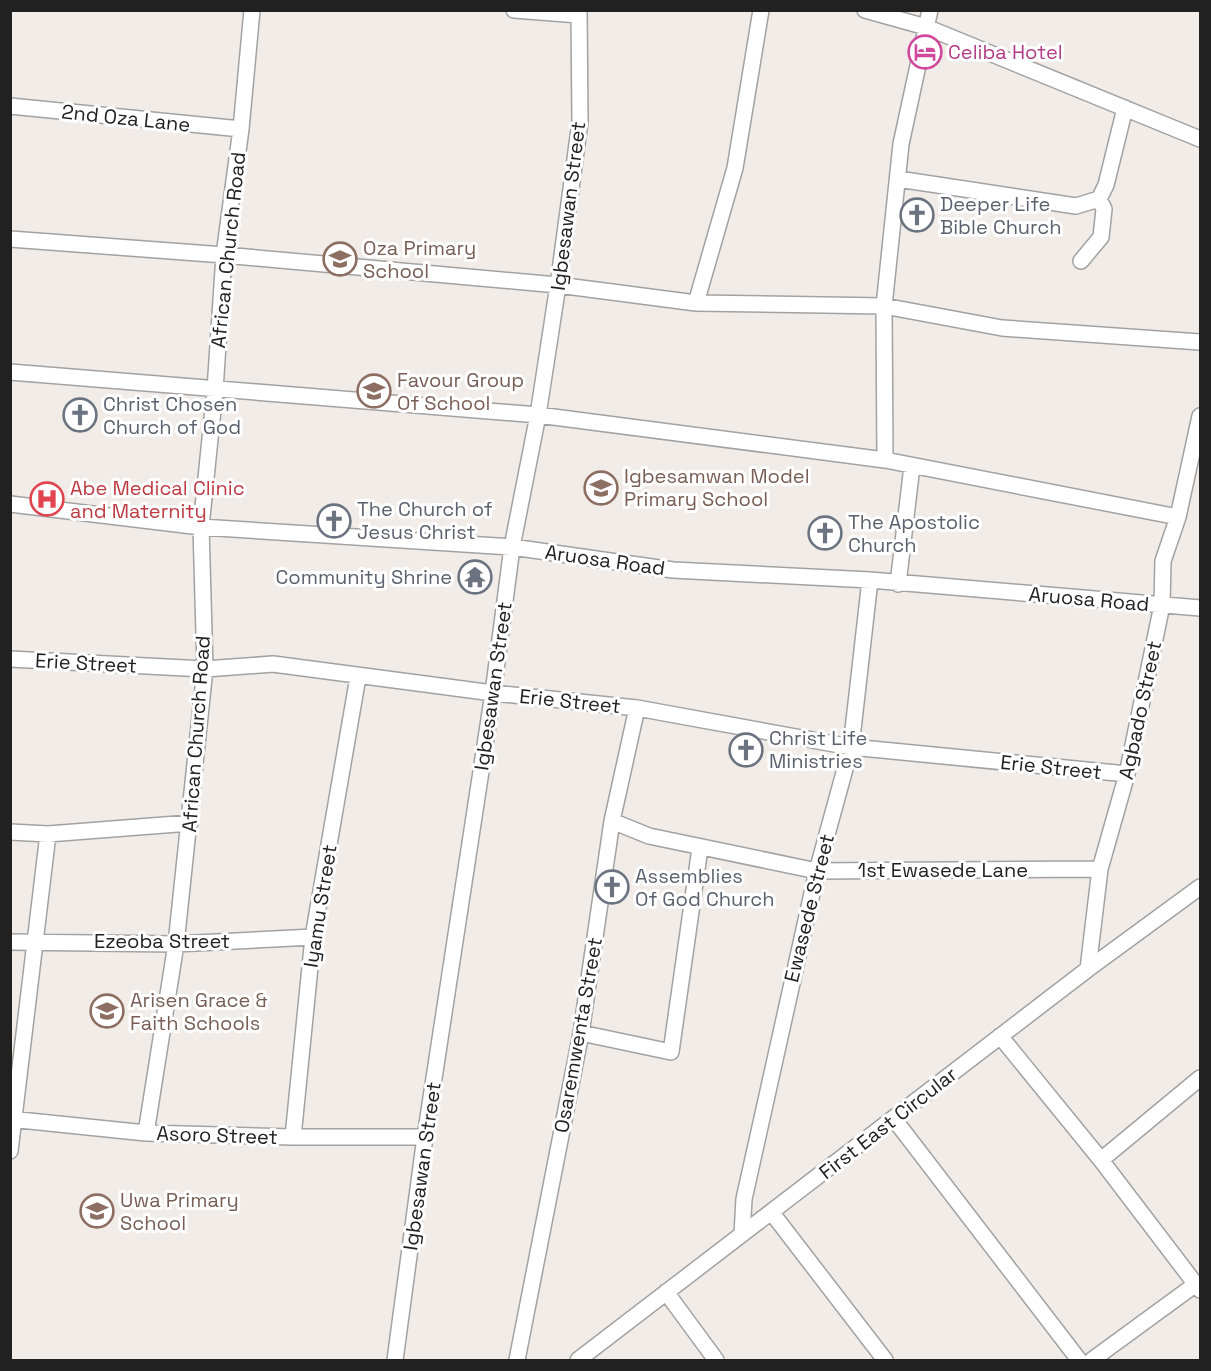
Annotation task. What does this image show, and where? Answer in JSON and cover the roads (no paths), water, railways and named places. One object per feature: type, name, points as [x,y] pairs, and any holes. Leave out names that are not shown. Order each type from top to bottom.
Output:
[{"type":"street","name":"African Church Road","points":[[147,1133],[176,944],[205,669],[201,527],[215,390],[224,255],[241,129],[252,10]]},
{"type":"street","points":[[514,10],[579,13]]},
{"type":"street","points":[[696,303],[735,168],[761,10]]},
{"type":"street","points":[[865,10],[926,27],[1200,139]]},
{"type":"street","points":[[885,460],[884,306],[901,144],[930,10]]},
{"type":"street","name":"Igbesawan Street","points":[[395,1360],[425,1137],[493,693],[512,547],[538,415],[558,285],[580,122],[579,13]]},
{"type":"street","name":"2nd Oza Lane","points":[[10,106],[241,129]]},
{"type":"street","points":[[898,179],[1076,206],[1099,199],[1106,185],[1125,108]]},
{"type":"street","points":[[1081,261],[1101,237],[1104,209],[1099,199]]},
{"type":"street","points":[[10,239],[224,255],[558,285],[696,303],[884,306],[1002,328],[1200,342]]},
{"type":"street","points":[[10,372],[538,415],[885,460],[1178,517]]},
{"type":"street","name":"Agbado Street","points":[[1088,969],[1100,869],[1127,774],[1162,605],[1163,561],[1178,517],[1200,416]]},
{"type":"street","points":[[898,584],[912,466]]},
{"type":"street","name":"Aruosa Road","points":[[10,504],[201,527],[512,547],[673,570],[870,580],[1200,608]]},
{"type":"street","name":"Ewasede Street","points":[[742,1234],[744,1199],[817,871],[852,747],[870,580]]},
{"type":"street","name":"Erie Street","points":[[10,659],[205,669],[273,664],[358,677],[637,708],[852,747],[1127,774]]},
{"type":"street","name":"Iyamu Street","points":[[293,1137],[313,937],[358,677]]},
{"type":"street","name":"Osaremwenta Street","points":[[517,1360],[581,1033],[612,821],[637,708]]},
{"type":"street","name":"1st Ewasede Lane","points":[[612,821],[649,836],[817,871],[1100,869]]},
{"type":"street","points":[[10,832],[48,834],[190,823]]},
{"type":"street","points":[[10,1151],[48,834]]},
{"type":"street","points":[[581,1033],[671,1052],[700,848]]},
{"type":"street","name":"First East Circular","points":[[578,1360],[1088,969],[1200,887]]},
{"type":"street","name":"Ezeoba Street","points":[[10,942],[176,944],[313,937]]},
{"type":"street","points":[[1000,1036],[1101,1160],[1198,1287],[1092,1360]]},
{"type":"street","points":[[1101,1160],[1200,1078]]},
{"type":"street","points":[[894,1119],[1079,1360]]},
{"type":"street","name":"Asoro Street","points":[[13,1120],[147,1133],[293,1137],[425,1137]]},
{"type":"street","points":[[772,1213],[885,1360]]},
{"type":"street","points":[[666,1292],[716,1360]]},
{"type":"place","name":"Celiba Hotel","points":[[925,52]]},
{"type":"place","name":"Deeper Life Bible Church","points":[[917,215]]},
{"type":"place","name":"Oza Primary School","points":[[340,259]]},
{"type":"place","name":"Favour Group Of School","points":[[374,391]]},
{"type":"place","name":"Christ Chosen Church of God","points":[[80,415]]},
{"type":"place","name":"Igbesamwan Model Primary School","points":[[601,488]]},
{"type":"place","name":"Abe Medical Clinic and Maternity","points":[[47,499]]},
{"type":"place","name":"The Church of Jesus Christ","points":[[334,521]]},
{"type":"place","name":"The Apostolic Church","points":[[825,533]]},
{"type":"place","name":"Community Shrine","points":[[475,577]]},
{"type":"place","name":"Christ Life Ministries","points":[[746,750]]},
{"type":"place","name":"Assemblies Of God Church","points":[[612,887]]},
{"type":"place","name":"Arisen Grace & Faith Schools","points":[[107,1011]]},
{"type":"place","name":"Uwa Primary School","points":[[97,1211]]}]
